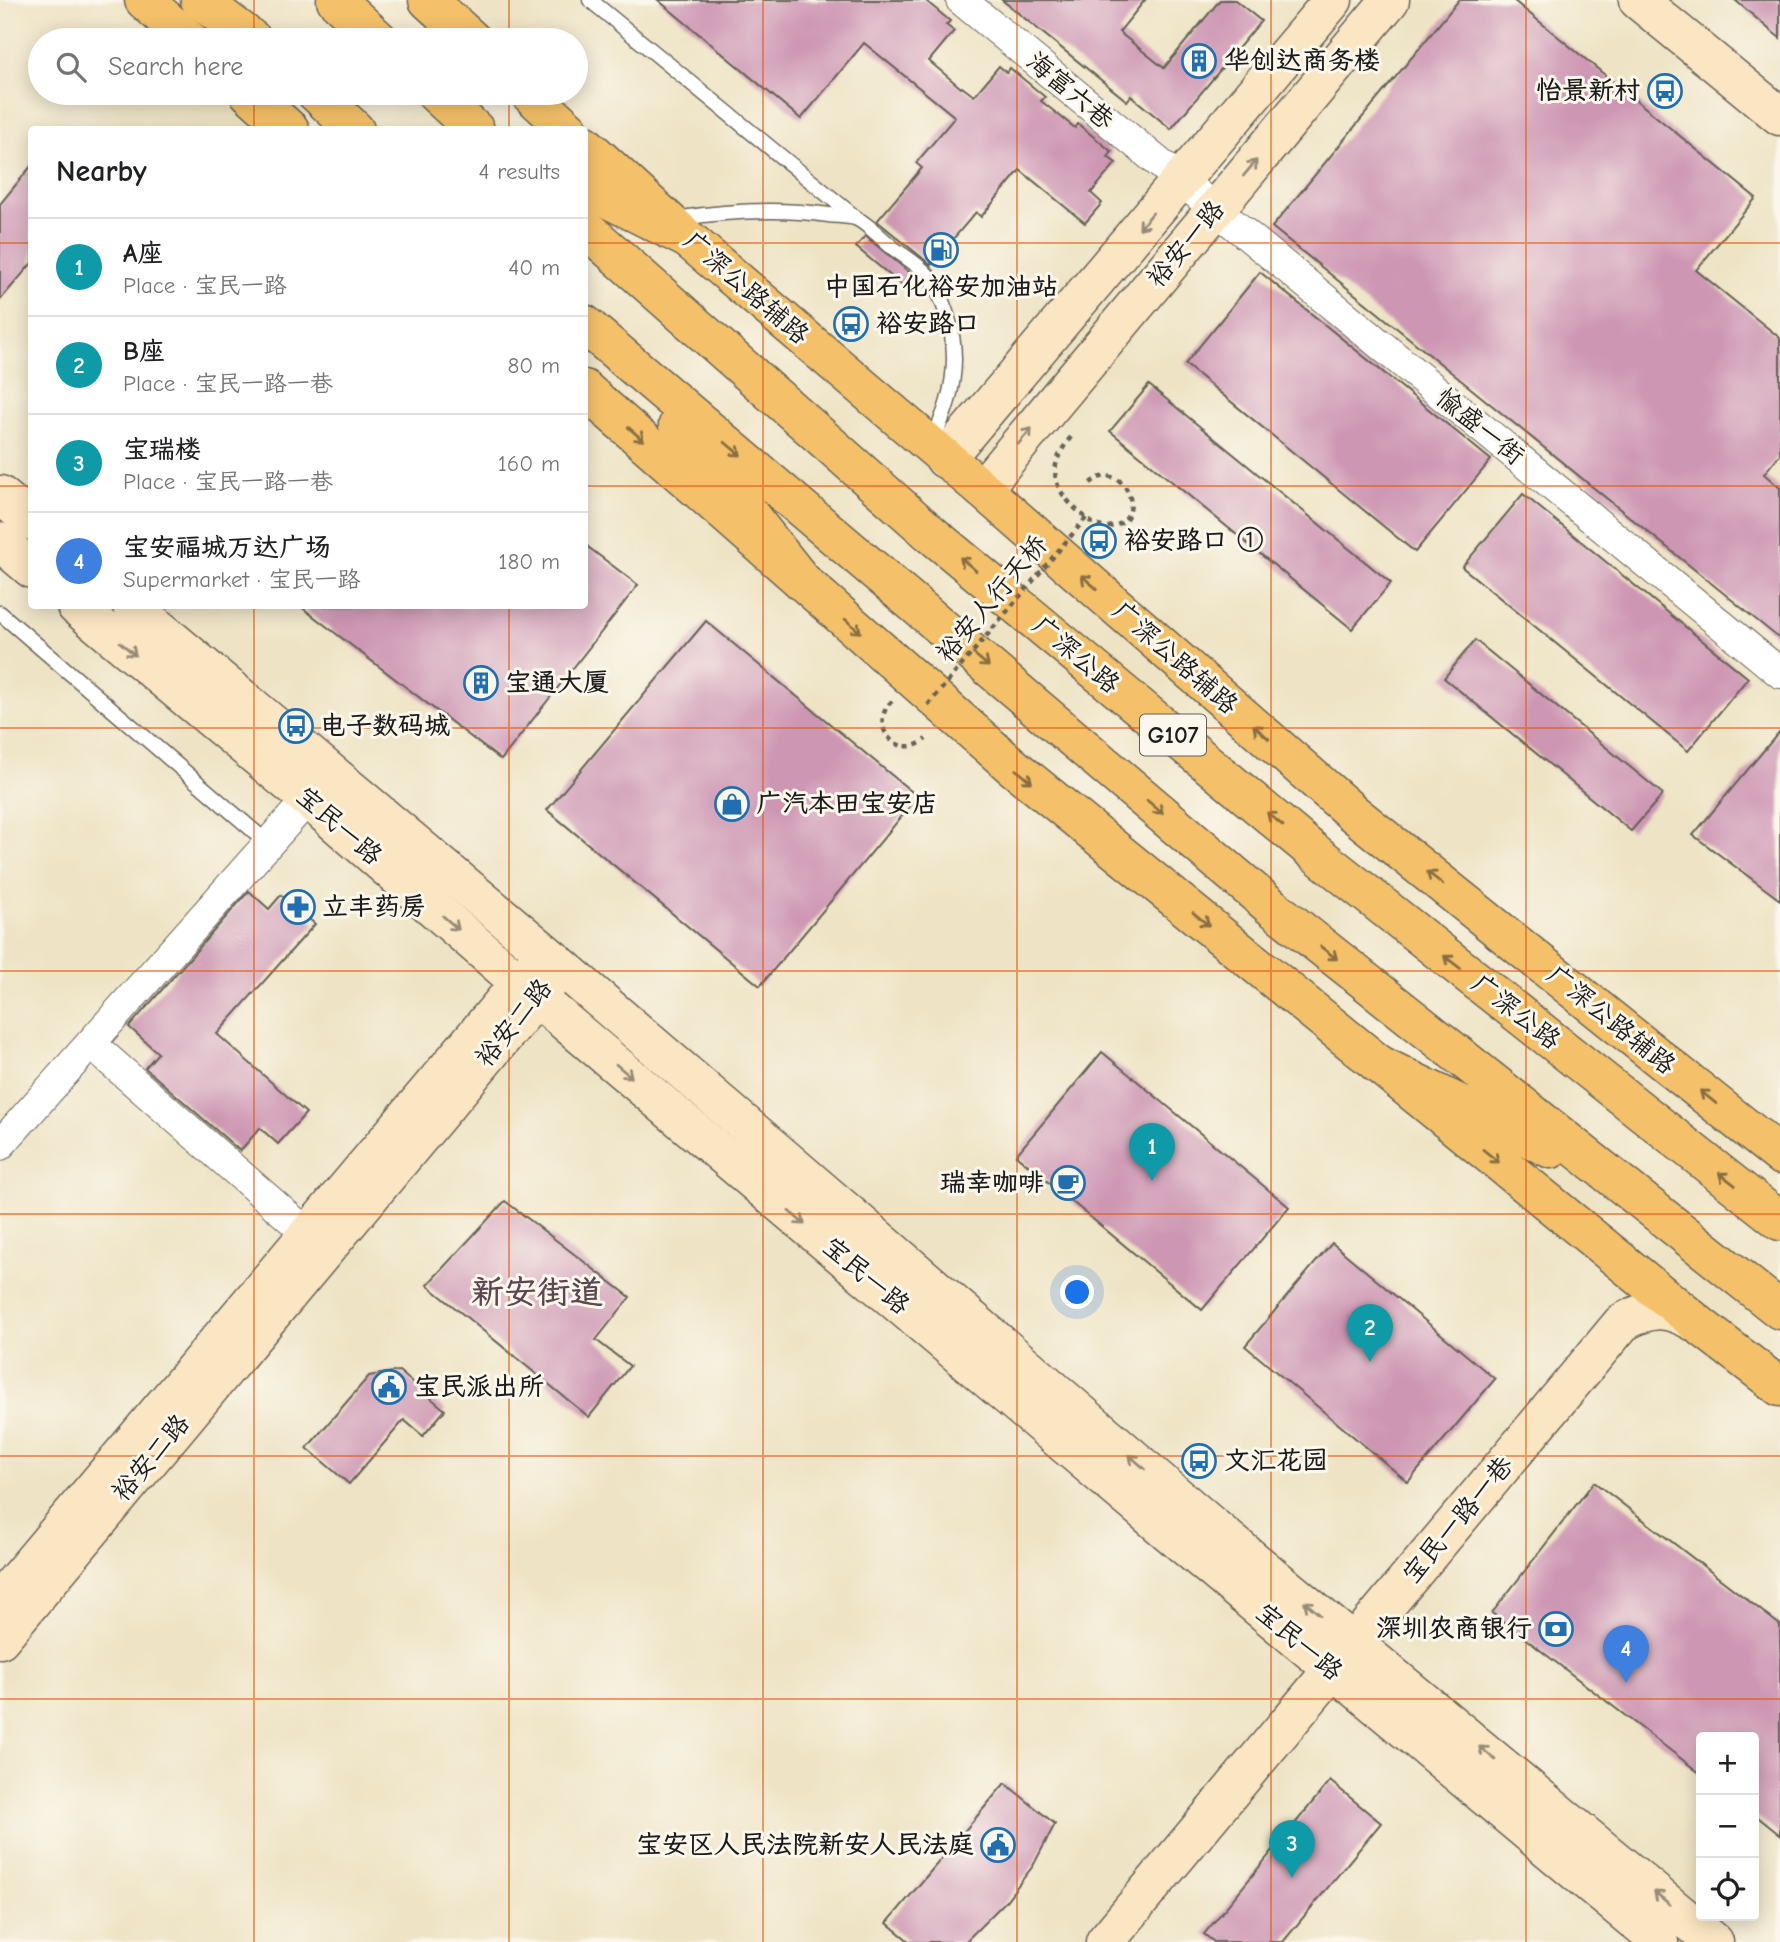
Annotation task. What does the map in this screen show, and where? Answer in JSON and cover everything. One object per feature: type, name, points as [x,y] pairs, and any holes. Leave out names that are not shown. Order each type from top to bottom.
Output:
[{"type":"main road","points":[[144,0],[176,28]]},
{"type":"main road","points":[[200,0],[237,28]]},
{"type":"main road","points":[[216,0],[246,28]]},
{"type":"main road","points":[[335,0],[366,28]]},
{"type":"main road","points":[[428,0],[459,28]]},
{"type":"main road","name":"裕安一路","points":[[937,452],[1180,181],[1333,0]]},
{"type":"main road","name":"裕安一路","points":[[982,488],[1390,0]]},
{"type":"main road","points":[[1638,0],[1780,116]]},
{"type":"main road","points":[[262,105],[286,126]]},
{"type":"main road","points":[[329,105],[351,126]]},
{"type":"main road","points":[[448,105],[471,126]]},
{"type":"main road","points":[[542,105],[565,126]]},
{"type":"main road","name":"广深公路辅路","points":[[588,148],[678,230],[982,488],[1353,813],[1780,1155]]},
{"type":"main road","points":[[588,189],[678,230]]},
{"type":"main road","name":"广深公路","points":[[588,231],[951,551],[1314,852],[1780,1221]]},
{"type":"main road","name":"G107","points":[[588,327],[1273,908],[1780,1310]]},
{"type":"main road","points":[[625,358],[802,581]]},
{"type":"main road","points":[[588,393],[1012,766],[1698,1324],[1780,1387]]},
{"type":"main road","points":[[0,495],[28,518]]},
{"type":"main road","points":[[0,542],[28,566]]},
{"type":"main road","name":"宝民一路","points":[[80,609],[308,799],[528,990],[1344,1657],[1714,1942]]},
{"type":"main road","name":"宝民一路","points":[[136,609],[555,961],[1206,1521],[1344,1657],[1660,1942]]},
{"type":"main road","name":"裕安二路","points":[[0,1639],[528,990],[538,961],[555,961]]},
{"type":"main road","name":"裕安二路","points":[[0,1600],[308,1234],[528,990]]},
{"type":"main road","points":[[1380,1065],[1618,1181]]},
{"type":"main road","points":[[1608,1250],[1625,1276],[1629,1291],[1628,1306],[1622,1323]]},
{"type":"main road","points":[[1622,1323],[1650,1310],[1667,1310],[1698,1324]]},
{"type":"main road","name":"宝民一路一巷","points":[[1105,1942],[1622,1323]]},
{"type":"street","name":"海富六巷","points":[[961,0],[1180,181]]},
{"type":"street","name":"愉盛一街","points":[[1180,181],[1780,673]]},
{"type":"street","points":[[0,1145],[308,799]]},
{"type":"street","points":[[91,1044],[308,1234]]},
{"type":"lane","points":[[590,0],[930,278],[942,300],[954,349],[950,399],[937,452]]},
{"type":"lane","points":[[678,230],[730,213],[781,211],[857,219]]},
{"type":"lane","points":[[0,613],[269,844]]},
{"type":"path","points":[[1071,437],[1060,451],[1057,460],[1056,484],[1063,495],[1093,524],[1110,527],[1124,520],[1129,513],[1131,497],[1123,483],[1099,477],[1088,485]]},
{"type":"path","name":"裕安人行天桥","points":[[928,705],[1086,518]]},
{"type":"building","points":[[658,0],[925,0],[950,21],[946,25],[954,31],[929,61],[961,88],[974,96],[999,66],[1007,73],[1010,68],[1045,97],[1041,101],[1075,128],[1078,124],[1112,152],[1108,157],[1116,163],[1091,193],[1102,203],[1085,223],[1020,170],[981,217],[976,212],[931,265],[877,221],[922,168],[916,163],[955,117],[864,43],[801,119]]},
{"type":"building","points":[[1002,0],[1145,0],[1119,32],[1164,68],[1220,0],[1235,0],[1261,21],[1171,129],[1131,96],[1127,101]]},
{"type":"building","points":[[1459,0],[1513,0],[1756,198],[1696,270],[1780,338],[1780,454],[1764,474],[1780,488],[1780,639],[1272,227]]},
{"type":"building","points":[[1735,0],[1780,0],[1780,38],[1770,30]]},
{"type":"building","points":[[28,170],[28,268],[0,300],[0,204]]},
{"type":"building","points":[[865,236],[919,280],[909,291],[856,247]]},
{"type":"building","points":[[1260,272],[1491,460],[1415,552],[1185,364]]},
{"type":"building","points":[[1149,385],[1391,583],[1352,629],[1110,431]]},
{"type":"building","points":[[1523,494],[1748,678],[1688,751],[1462,567]]},
{"type":"building","name":"宝通大厦","points":[[588,547],[638,585],[501,760],[304,609],[588,609]]},
{"type":"building","name":"广汽本田宝安店","points":[[706,621],[918,797],[760,986],[547,810]]},
{"type":"building","points":[[1475,640],[1663,794],[1631,831],[1444,678]]},
{"type":"building","points":[[1780,731],[1780,900],[1693,835]]},
{"type":"building","points":[[249,891],[269,909],[281,895],[315,924],[217,1034],[306,1113],[278,1144],[260,1128],[240,1151],[145,1068],[158,1053],[129,1027]]},
{"type":"building","points":[[1102,1052],[1289,1207],[1202,1310],[1016,1155]]},
{"type":"building","points":[[505,1201],[630,1297],[596,1340],[630,1366],[589,1417],[427,1285]]},
{"type":"building","points":[[1332,1243],[1495,1379],[1408,1482],[1245,1346]]},
{"type":"building","points":[[399,1371],[445,1410],[423,1436],[404,1420],[349,1484],[307,1448],[369,1376]]},
{"type":"building","points":[[1594,1482],[1780,1625],[1780,1835],[1759,1818],[1759,1732],[1696,1732],[1696,1770],[1492,1613]]},
{"type":"building","points":[[1330,1781],[1381,1823],[1283,1942],[1214,1942],[1204,1934]]},
{"type":"building","name":"宝安区人民法院新安人民法庭","points":[[1005,1783],[1055,1824],[1033,1866],[1005,1902],[965,1942],[910,1942],[887,1923]]},
{"type":"place","name":"华创达商务楼","points":[[1199,61]]},
{"type":"place","name":"怡景新村","points":[[1665,91]]},
{"type":"place","name":"中国石化裕安加油站","points":[[941,250]]},
{"type":"place","name":"裕安路口","points":[[851,324]]},
{"type":"place","name":"裕安路口 ①","points":[[1099,541]]},
{"type":"place","name":"宝通大厦","points":[[481,683]]},
{"type":"place","name":"电子数码城","points":[[296,726]]},
{"type":"place","name":"广汽本田宝安店","points":[[732,804]]},
{"type":"place","name":"立丰药房","points":[[298,907]]},
{"type":"place","name":"A座","points":[[1152,1181]]},
{"type":"place","name":"瑞幸咖啡","points":[[1068,1183]]},
{"type":"place","name":"B座","points":[[1370,1362]]},
{"type":"place","name":"宝民派出所","points":[[389,1387]]},
{"type":"place","name":"文汇花园","points":[[1199,1461]]},
{"type":"place","name":"深圳农商银行","points":[[1556,1629]]},
{"type":"place","name":"宝安福城万达广场","points":[[1626,1683]]},
{"type":"place","name":"宝安区人民法院新安人民法庭","points":[[998,1845]]},
{"type":"place","name":"宝瑞楼","points":[[1292,1878]]},
{"type":"district","name":"新安街道","points":[[537,1292]]}]
